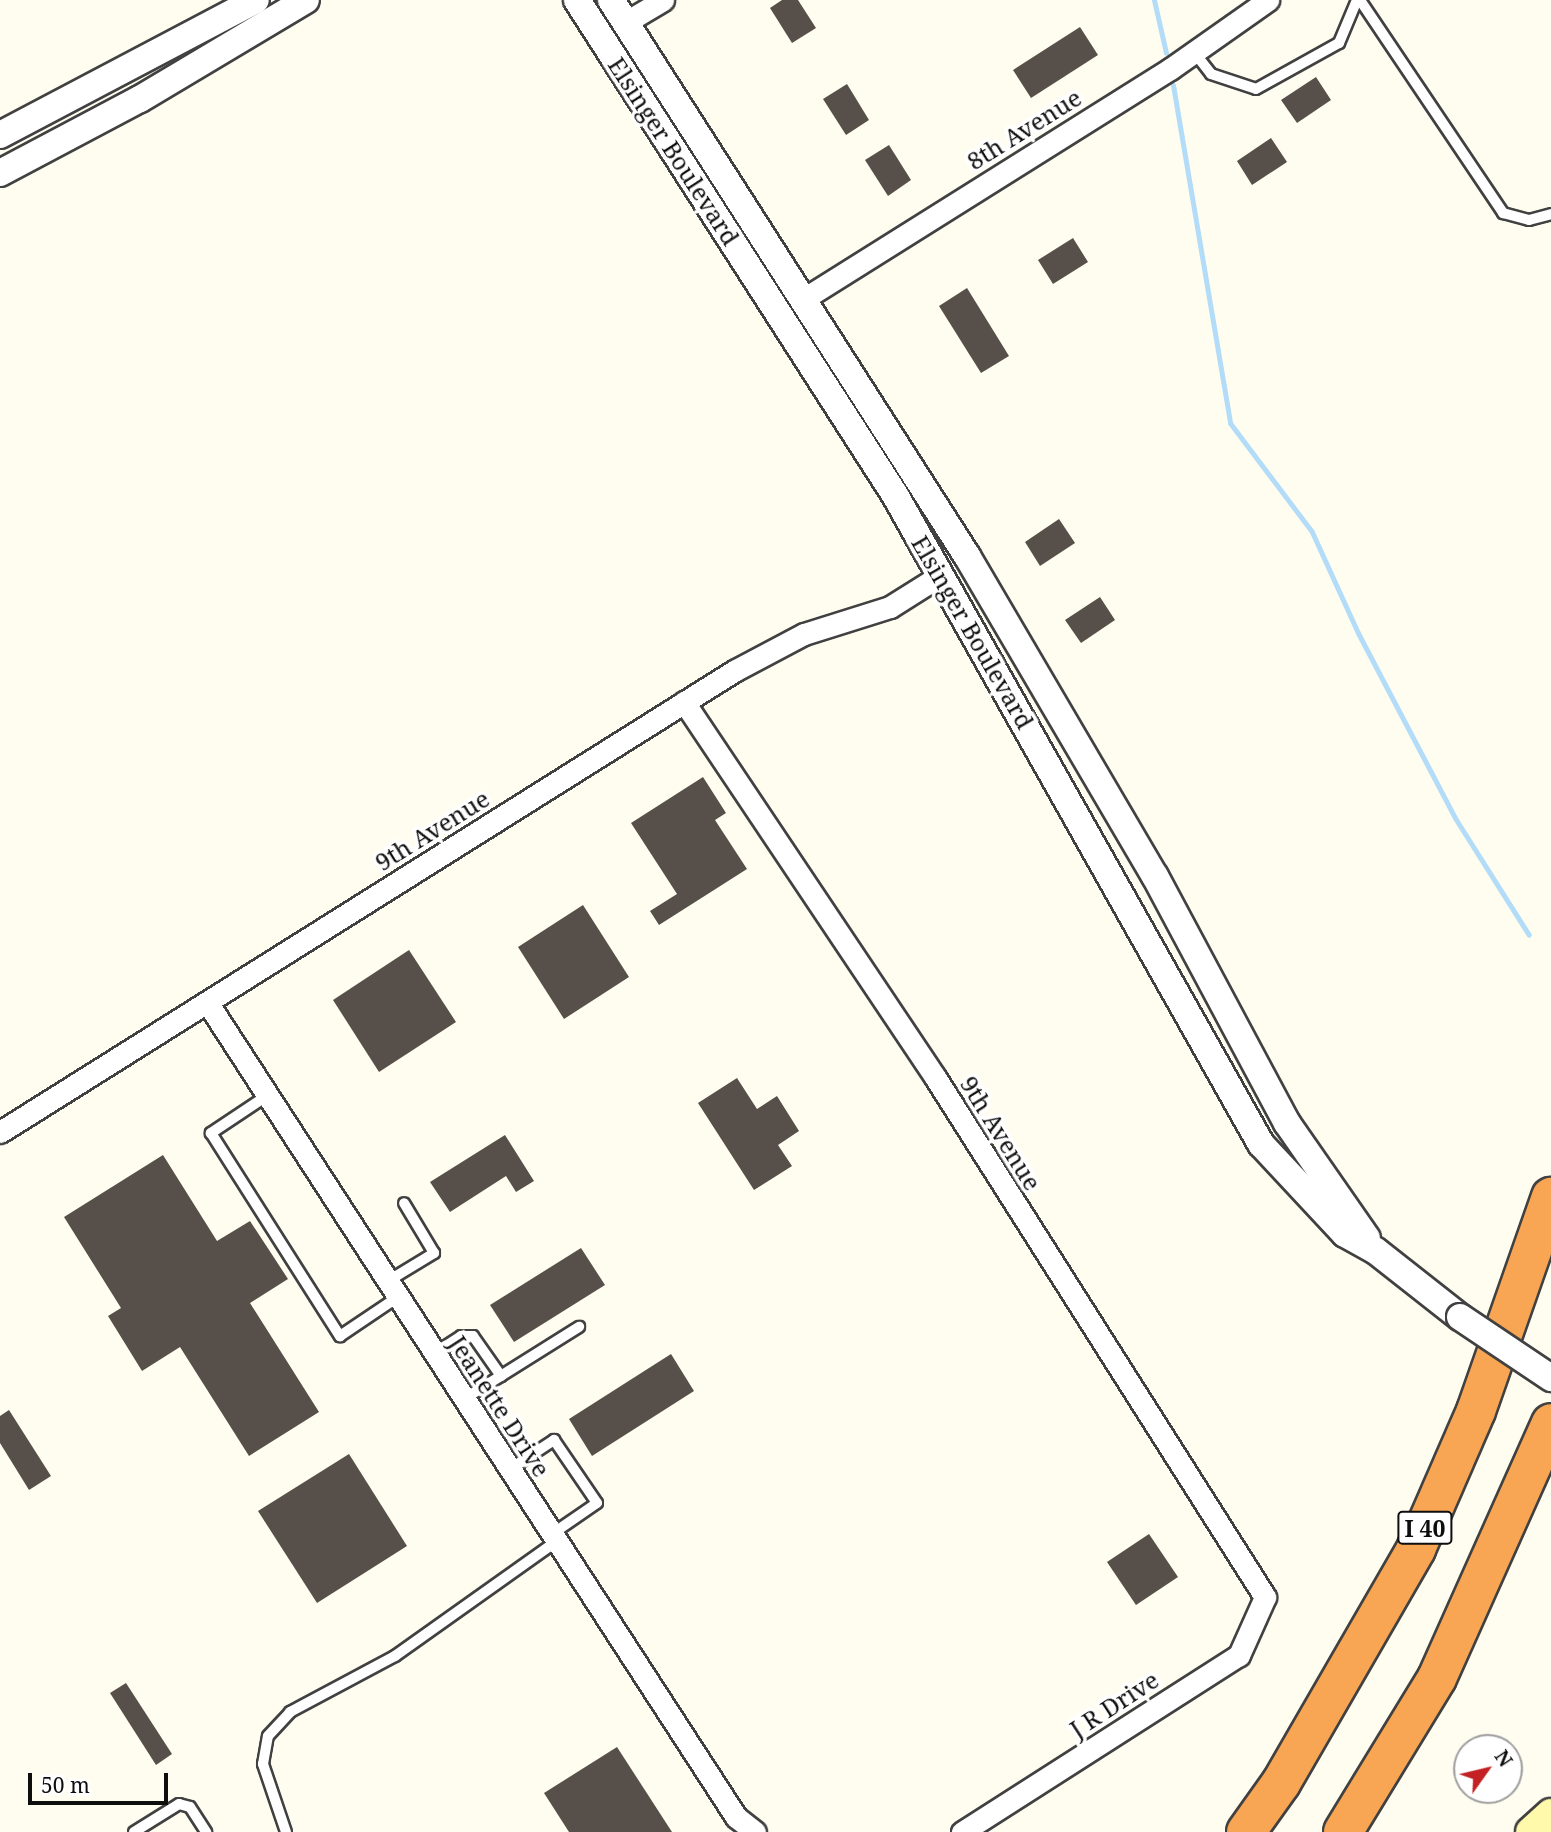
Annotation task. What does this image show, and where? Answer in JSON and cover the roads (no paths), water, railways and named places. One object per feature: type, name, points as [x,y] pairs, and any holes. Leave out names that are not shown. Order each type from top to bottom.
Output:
[{"type":"highway","name":"I 40","points":[[1246,1832],[1282,1783],[1416,1549],[1476,1411],[1551,1197]]},
{"type":"highway","points":[[1343,1832],[1437,1678],[1551,1423]]},
{"type":"main road","points":[[1531,1832],[1551,1814]]},
{"type":"street","points":[[0,135],[256,0]]},
{"type":"street","points":[[0,173],[151,93],[306,0]]},
{"type":"street","name":"Elsinger Boulevard","points":[[577,0],[895,495],[1261,1144],[1317,1209],[1460,1317],[1551,1378]]},
{"type":"street","name":"Elsinger Boulevard","points":[[611,0],[805,298],[967,556],[1155,876],[1287,1123],[1376,1251]]},
{"type":"street","points":[[626,22],[663,0]]},
{"type":"street","name":"8th Avenue","points":[[805,298],[1194,52],[1268,0]]},
{"type":"street","points":[[939,576],[967,556]]},
{"type":"street","name":"9th Avenue","points":[[0,1132],[684,702],[804,634],[890,607],[939,576]]},
{"type":"street","name":"9th Avenue","points":[[684,702],[935,1077],[1265,1597]]},
{"type":"street","points":[[1037,743],[1066,771],[1120,860],[1155,876]]},
{"type":"street","name":"Jeanette Drive","points":[[207,1002],[736,1817],[755,1832]]},
{"type":"street","name":"J R Drive","points":[[962,1832],[1239,1656],[1265,1597]]},
{"type":"lane","points":[[1194,52],[1211,74],[1256,89],[1339,43],[1359,0]]},
{"type":"lane","points":[[1359,0],[1503,213],[1528,220],[1551,214]]},
{"type":"lane","points":[[268,1095],[211,1133],[340,1336],[434,1253],[404,1203]]},
{"type":"lane","points":[[464,1399],[579,1327]]},
{"type":"lane","points":[[435,1353],[461,1336],[472,1336],[501,1376]]},
{"type":"lane","points":[[286,1832],[263,1764],[268,1736],[290,1712],[395,1656],[597,1503],[554,1440],[510,1469]]},
{"type":"lane","points":[[134,1832],[178,1804],[190,1807],[206,1832]]},
{"type":"waterway","points":[[1154,0],[1166,53]]},
{"type":"waterway","points":[[1173,85],[1230,423],[1312,532],[1358,633],[1455,818],[1529,935]]}]
